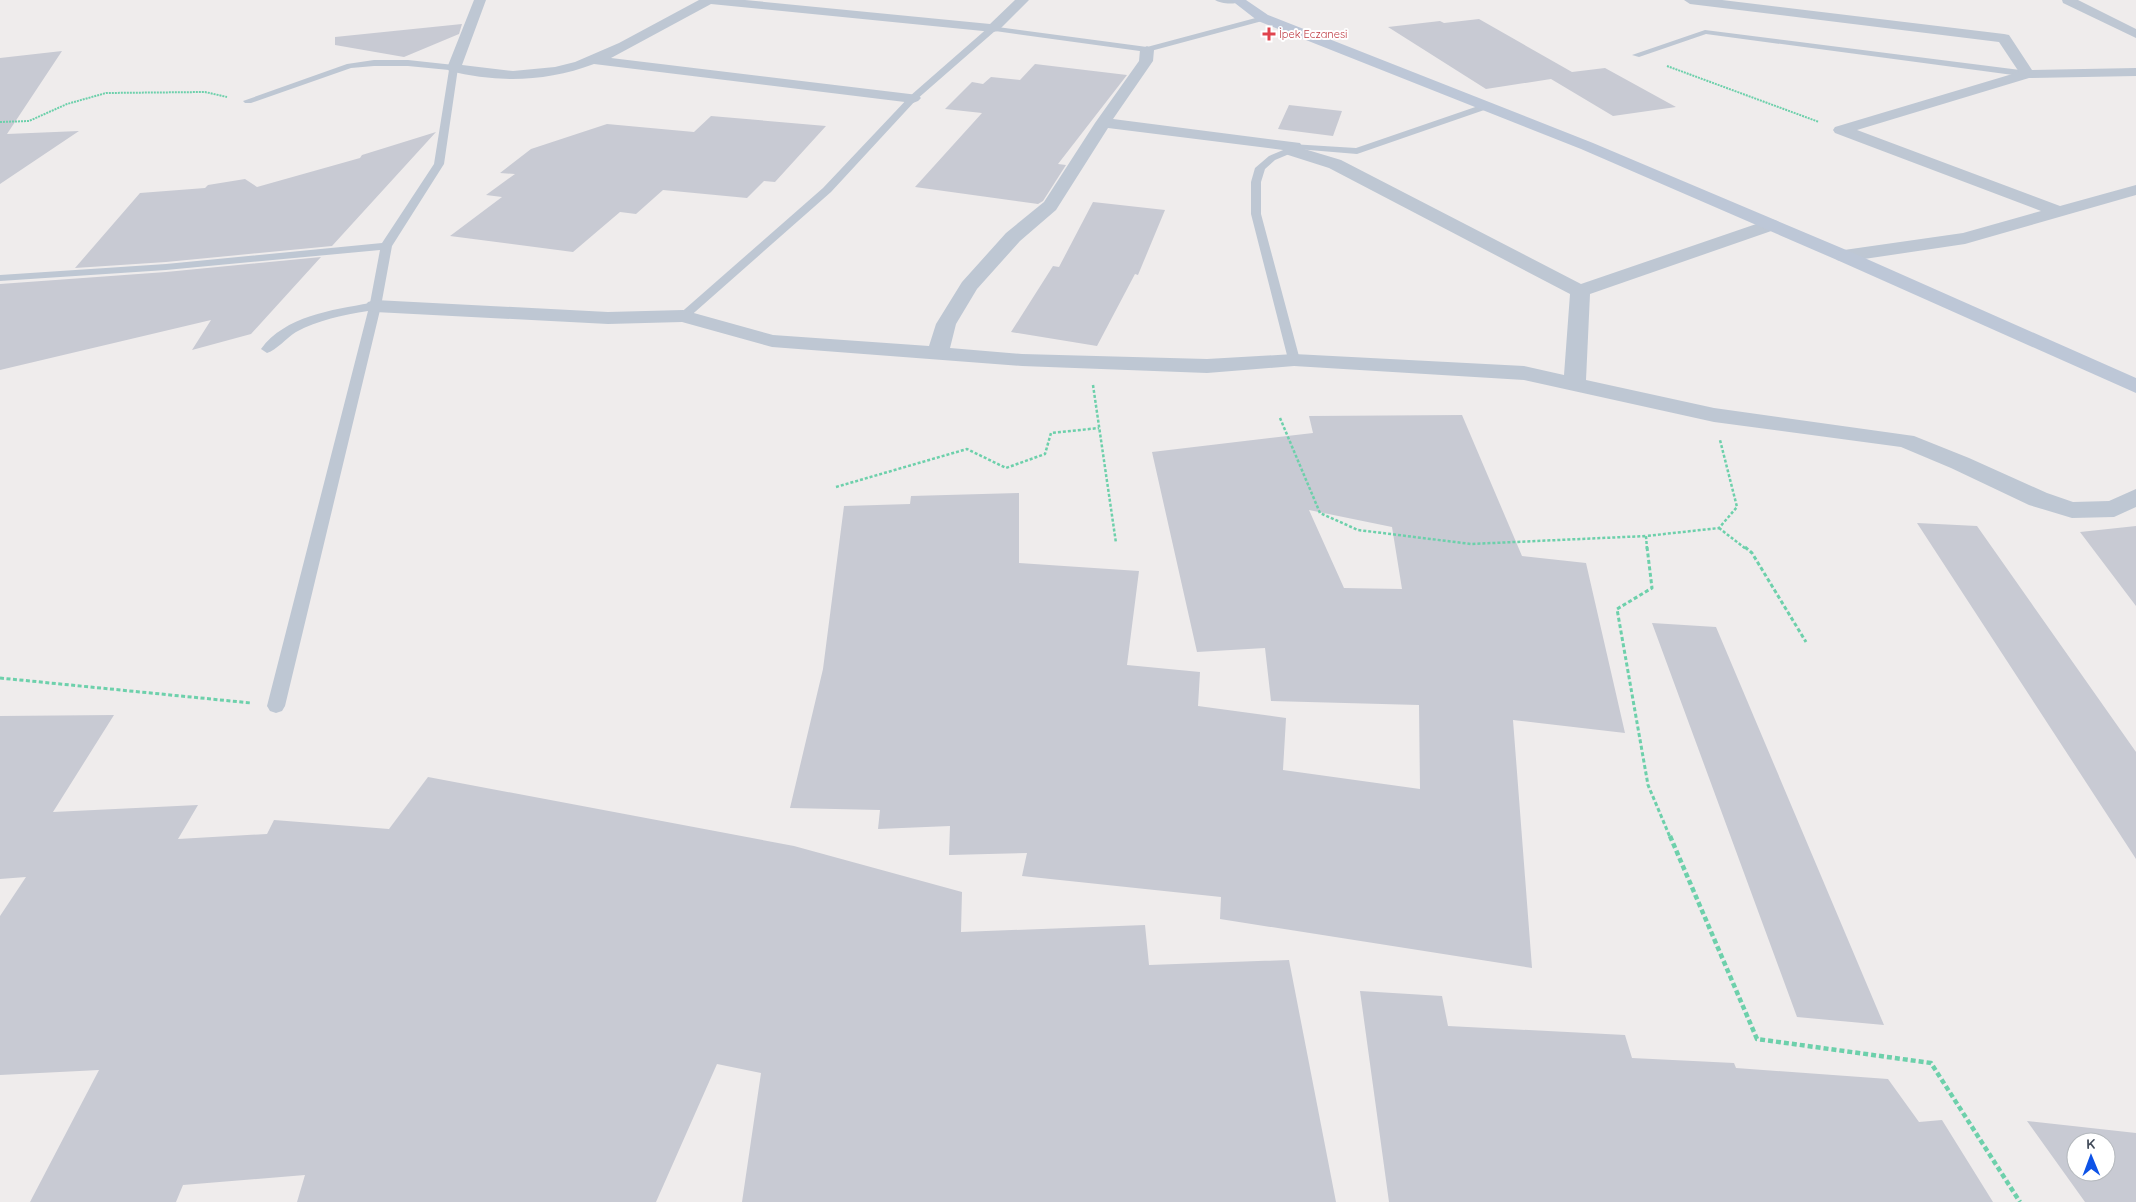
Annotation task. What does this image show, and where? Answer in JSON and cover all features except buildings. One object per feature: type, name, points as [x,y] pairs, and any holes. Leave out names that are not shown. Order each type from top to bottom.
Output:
[{"type":"street","points":[[480,0],[454,68],[496,76],[532,76],[568,69],[594,60],[707,0],[993,28],[1023,0]]},
{"type":"street","points":[[1237,0],[1263,18],[1587,146],[1844,256],[2136,386]]},
{"type":"street","points":[[1690,0],[2004,38],[2028,74]]},
{"type":"street","points":[[2068,0],[2136,34]]},
{"type":"street","points":[[937,355],[946,324],[969,286],[1013,237],[1050,206],[1072,174],[1103,122],[1146,61],[1147,50]]},
{"type":"street","points":[[594,60],[914,98]]},
{"type":"street","points":[[1841,130],[2028,74],[2056,75],[2136,72]]},
{"type":"street","points":[[1103,122],[1292,148],[1335,164],[1580,291],[1771,225]]},
{"type":"street","points":[[1841,130],[2058,211]]},
{"type":"street","points":[[1844,256],[1965,238],[2136,190]]},
{"type":"street","points":[[1575,384],[1580,291]]},
{"type":"street","points":[[375,306],[608,318],[683,316],[772,341],[937,355],[1207,366],[1294,360],[1524,373],[1714,415],[1906,441],[1960,463],[2038,499],[2072,510],[2114,509],[2136,497]]},
{"type":"lane","points":[[1219,0],[1237,0]]},
{"type":"lane","points":[[683,316],[827,190],[914,98],[993,28],[1147,50],[1263,18]]},
{"type":"lane","points":[[1636,55],[1705,32],[2028,74]]},
{"type":"lane","points":[[248,101],[350,66],[374,63],[408,63],[454,68],[439,164],[386,246],[375,306],[276,706]]},
{"type":"lane","points":[[1294,360],[1256,214],[1256,182],[1260,168],[1272,158],[1292,148],[1357,151],[1487,106]]},
{"type":"lane","points":[[0,278],[166,267],[386,246]]},
{"type":"lane","points":[[267,349],[278,336],[295,326],[338,313],[375,306]]},
{"type":"path","points":[[1636,55],[1841,130]]},
{"type":"path","points":[[0,122],[29,121],[68,104],[106,94],[205,92],[248,101]]},
{"type":"path","points":[[1090,362],[1116,543]]},
{"type":"path","points":[[1280,418],[1320,513],[1358,530],[1471,544],[1646,536],[1718,528],[1737,507],[1714,415]]},
{"type":"path","points":[[836,487],[968,449],[1006,468],[1045,454],[1051,433],[1099,428]]},
{"type":"path","points":[[1718,528],[1752,553],[1806,642]]},
{"type":"path","points":[[1646,536],[1652,588],[1617,609],[1648,785],[1757,1039],[1931,1062],[2020,1202]]},
{"type":"path","points":[[0,678],[276,706]]},
{"type":"place","name":"İpek Eczanesi","points":[[1269,34]]}]
